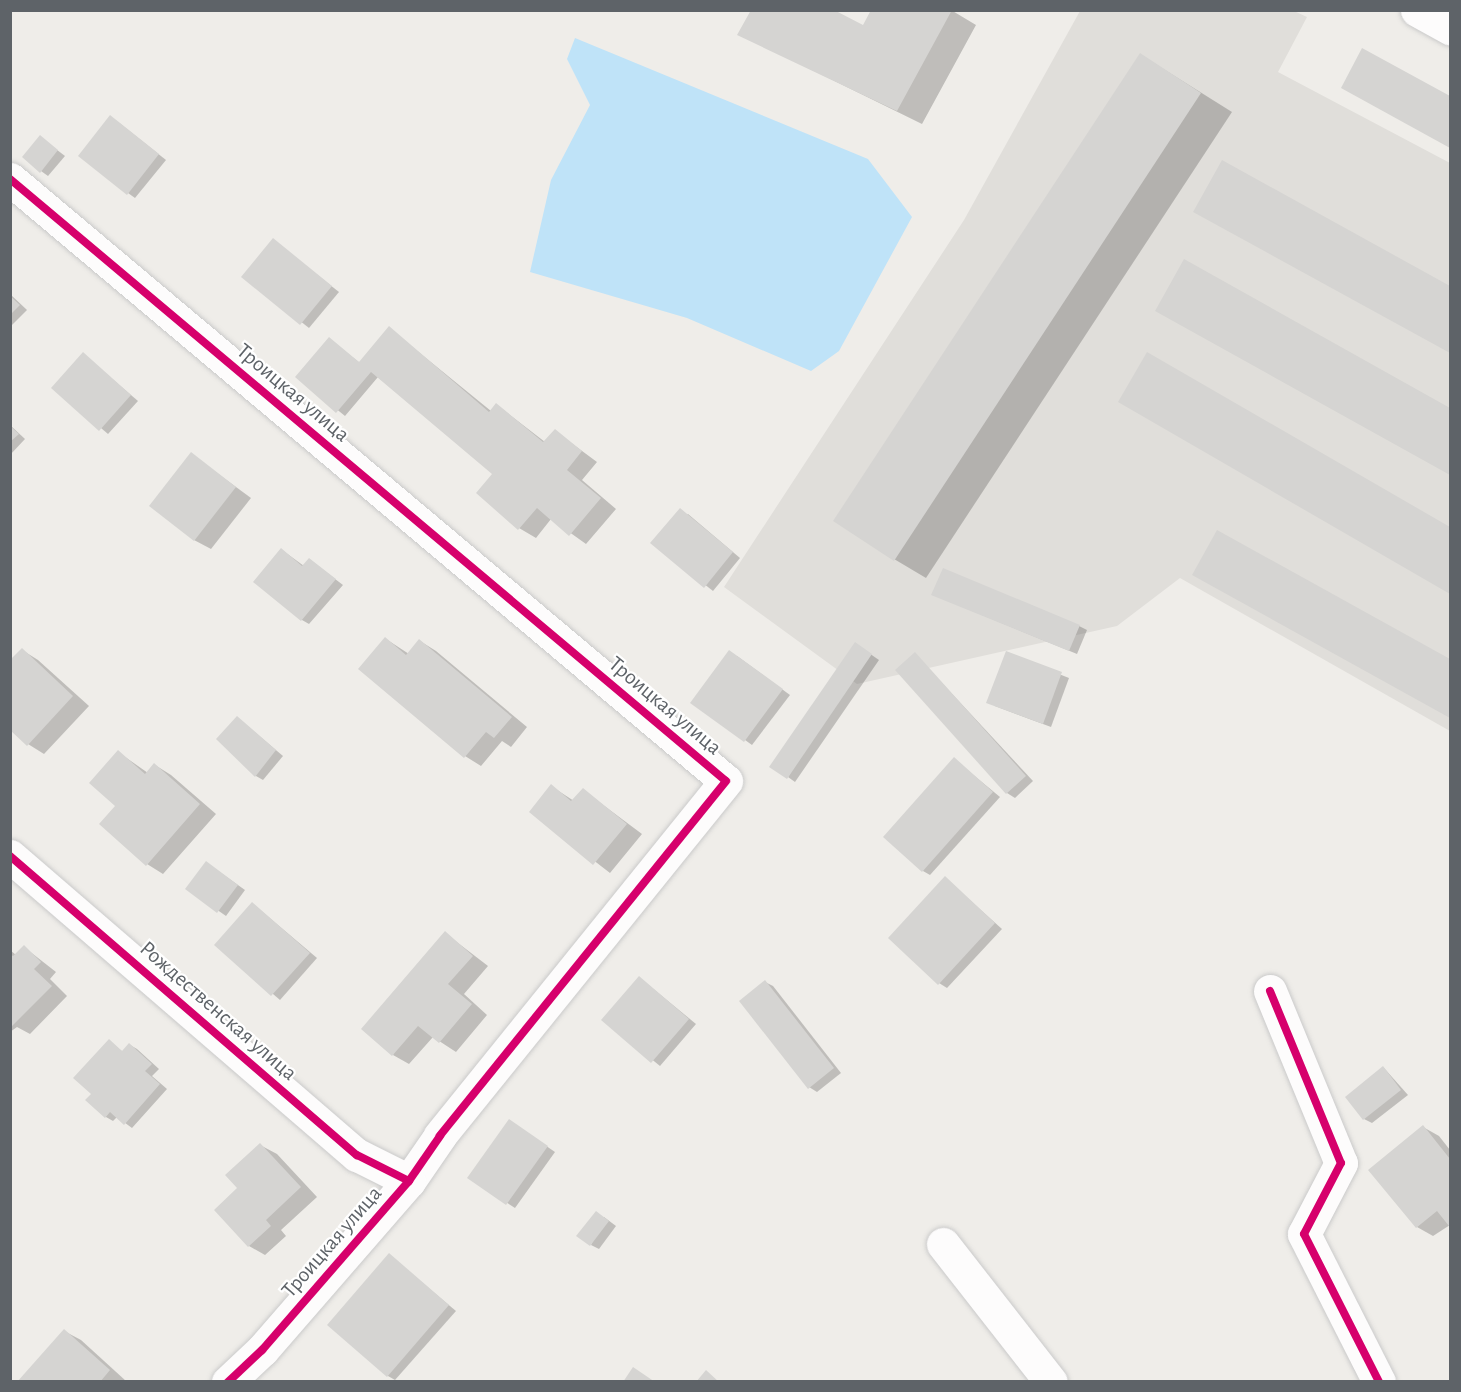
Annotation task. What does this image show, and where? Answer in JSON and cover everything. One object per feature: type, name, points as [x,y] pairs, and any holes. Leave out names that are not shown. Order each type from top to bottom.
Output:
[{"type":"street","points":[[1417,10],[1450,28]]},
{"type":"street","name":"Троицкая улица","points":[[10,179],[726,781],[440,1136],[409,1181],[262,1350],[228,1382]]},
{"type":"street","name":"Рождественская улица","points":[[10,856],[357,1155],[409,1181]]},
{"type":"street","points":[[1269,991],[1341,1163],[1304,1234],[1379,1382]]},
{"type":"street","points":[[943,1244],[1051,1382]]},
{"type":"shaded area","points":[[1080,11],[1294,11],[1307,17],[1278,72],[1450,163],[1450,731],[1180,578],[1117,626],[857,684],[724,587],[964,220]]},
{"type":"water","points":[[575,38],[868,159],[912,217],[839,351],[811,371],[687,318],[530,272],[551,180],[590,105],[567,59]]},
{"type":"building","points":[[751,10],[834,10],[863,25],[871,10],[952,10],[897,111],[737,35]]},
{"type":"building","points":[[1362,48],[1450,96],[1450,148],[1341,88]]},
{"type":"building","points":[[1140,53],[1201,93],[894,561],[833,521]]},
{"type":"building","points":[[110,115],[159,154],[127,195],[78,156]]},
{"type":"building","points":[[40,135],[58,150],[40,173],[22,157]]},
{"type":"building","points":[[1222,160],[1450,286],[1450,353],[1193,212]]},
{"type":"building","points":[[273,238],[332,286],[300,325],[241,277]]},
{"type":"building","points":[[1184,259],[1450,408],[1450,475],[1155,311]]},
{"type":"building","points":[[10,296],[20,305],[10,315]]},
{"type":"building","points":[[389,326],[489,412],[496,403],[543,442],[555,429],[582,451],[567,470],[601,498],[569,536],[537,508],[518,530],[476,493],[492,474],[371,372],[336,413],[295,377],[329,337],[359,362]]},
{"type":"building","points":[[83,352],[131,395],[99,431],[51,388]]},
{"type":"building","points":[[1147,352],[1450,527],[1450,594],[1118,402]]},
{"type":"building","points":[[10,426],[19,434],[10,442]]},
{"type":"building","points":[[191,452],[236,487],[194,541],[149,506]]},
{"type":"building","points":[[680,508],[733,552],[704,588],[650,543]]},
{"type":"building","points":[[1217,530],[1450,659],[1450,718],[1192,575]]},
{"type":"building","points":[[281,548],[302,566],[309,558],[336,579],[301,621],[253,582]]},
{"type":"building","points":[[943,568],[1080,625],[1069,651],[931,595]]},
{"type":"building","points":[[385,637],[406,655],[419,639],[512,717],[494,738],[486,732],[464,758],[358,669]]},
{"type":"building","points":[[855,642],[872,654],[787,779],[769,767]]},
{"type":"building","points":[[22,648],[73,696],[27,746],[10,730],[10,660]]},
{"type":"building","points":[[729,650],[783,689],[744,742],[690,703]]},
{"type":"building","points":[[1006,651],[1062,672],[1043,724],[986,703]]},
{"type":"building","points":[[915,652],[1026,776],[1006,794],[895,670]]},
{"type":"building","points":[[237,716],[276,750],[255,777],[216,739]]},
{"type":"building","points":[[118,750],[145,774],[154,763],[200,804],[146,866],[99,824],[115,806],[89,783]]},
{"type":"building","points":[[954,757],[993,792],[922,872],[883,837]]},
{"type":"building","points":[[551,784],[571,801],[583,788],[627,824],[593,865],[529,812]]},
{"type":"building","points":[[206,861],[238,885],[217,913],[185,889]]},
{"type":"building","points":[[945,876],[995,923],[938,985],[888,938]]},
{"type":"building","points":[[252,902],[310,953],[271,996],[214,945]]},
{"type":"building","points":[[445,931],[473,956],[448,984],[472,1004],[439,1043],[418,1026],[392,1056],[361,1029]]},
{"type":"building","points":[[24,945],[41,962],[34,969],[52,986],[12,1026],[10,954],[13,956]]},
{"type":"building","points":[[639,976],[689,1019],[651,1063],[601,1020]]},
{"type":"building","points":[[765,980],[834,1068],[808,1089],[739,1001]]},
{"type":"building","points":[[109,1039],[122,1051],[129,1043],[152,1064],[145,1071],[160,1084],[124,1125],[110,1112],[105,1118],[85,1100],[91,1094],[73,1078]]},
{"type":"building","points":[[1383,1066],[1401,1090],[1363,1120],[1345,1097]]},
{"type":"building","points":[[509,1119],[548,1146],[506,1205],[467,1178]]},
{"type":"building","points":[[1423,1125],[1450,1159],[1449,1226],[1437,1211],[1416,1228],[1368,1170]]},
{"type":"building","points":[[260,1143],[301,1187],[266,1220],[271,1226],[248,1247],[214,1210],[237,1188],[225,1175]]},
{"type":"building","points":[[596,1211],[609,1221],[590,1246],[576,1236]]},
{"type":"building","points":[[389,1253],[449,1305],[387,1377],[327,1325]]},
{"type":"building","points":[[64,1329],[110,1370],[100,1382],[17,1382]]},
{"type":"building","points":[[633,1367],[655,1382],[623,1382]]},
{"type":"building","points":[[706,1370],[719,1382],[696,1382]]},
{"type":"cycle path","points":[[10,179],[726,781],[440,1136],[409,1181],[262,1350],[228,1382]]},
{"type":"cycle path","points":[[10,856],[357,1155],[409,1181]]},
{"type":"cycle path","points":[[1270,991],[1341,1163],[1304,1234],[1379,1382]]}]
